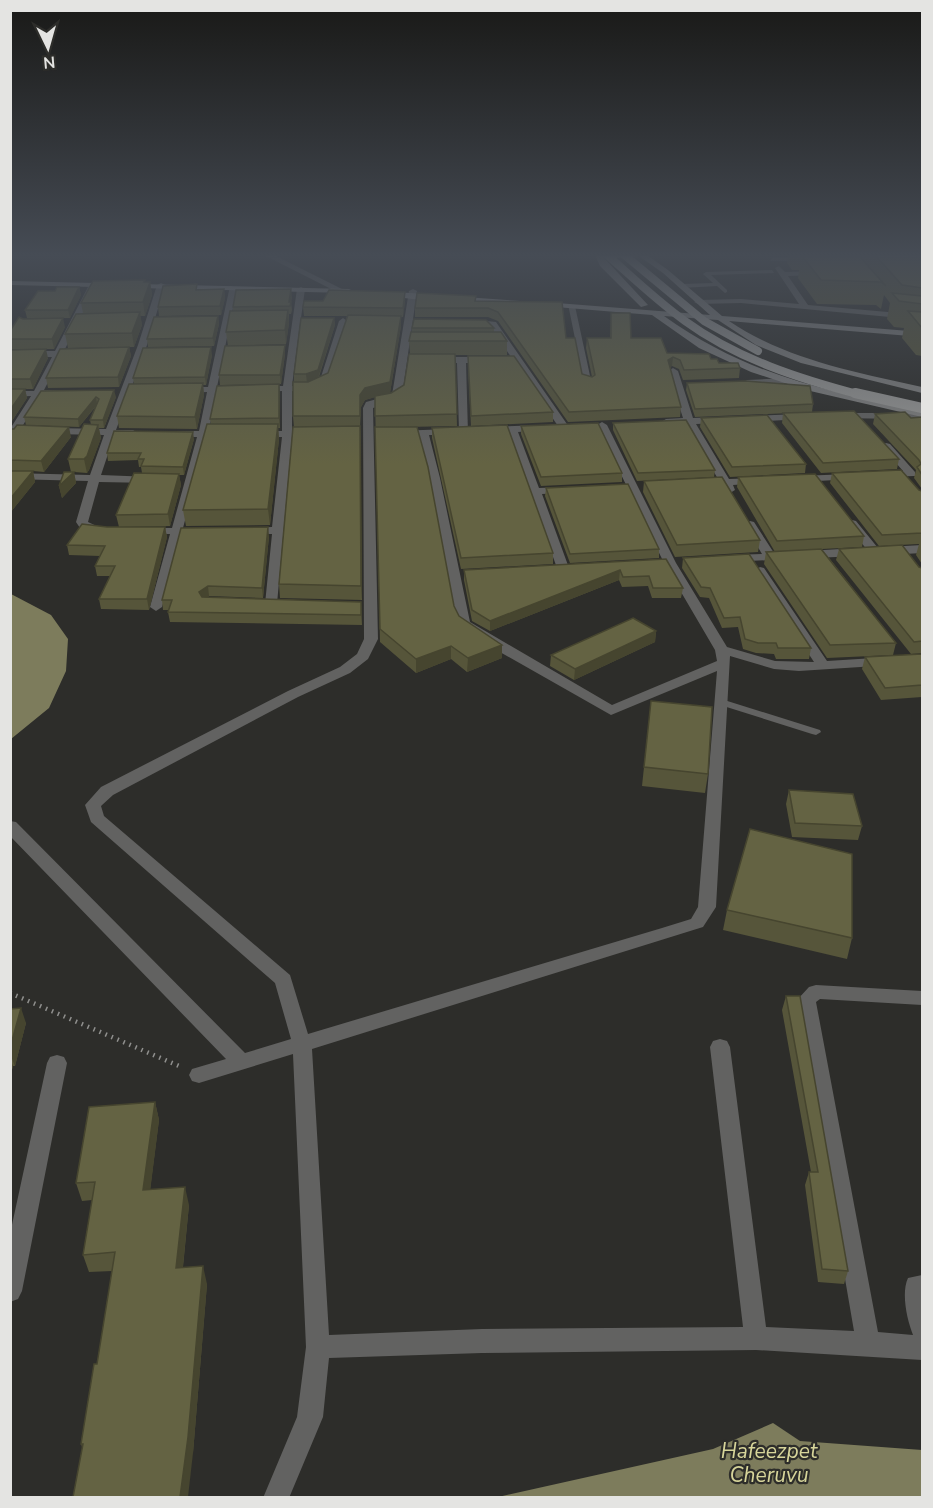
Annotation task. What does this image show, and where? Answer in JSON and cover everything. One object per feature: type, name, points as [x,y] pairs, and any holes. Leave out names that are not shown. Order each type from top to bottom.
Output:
[{"type":"main road","points":[[669,323],[702,346],[787,381],[922,414]]},
{"type":"main road","points":[[689,323],[747,357],[813,381],[922,408]]},
{"type":"main road","points":[[708,323],[753,349],[796,367],[922,400]]},
{"type":"main road","points":[[728,323],[783,353],[922,390]]},
{"type":"main road","points":[[794,323],[922,334]]},
{"type":"main road","points":[[860,323],[922,329]]},
{"type":"street","points":[[13,434],[38,393],[71,323]]},
{"type":"street","points":[[109,532],[92,529],[84,526],[82,522],[108,433],[151,323]]},
{"type":"street","points":[[156,608],[177,531],[180,480],[204,434],[220,351],[221,323]]},
{"type":"street","points":[[271,604],[287,434],[287,388],[295,323]]},
{"type":"street","points":[[169,391],[308,388],[324,382],[347,323]]},
{"type":"street","points":[[276,1497],[310,1417],[318,1347],[302,1045],[283,980],[97,818],[93,805],[107,792],[293,694],[345,670],[363,656],[371,639],[364,606],[376,433],[369,404],[387,401],[397,396],[411,360],[407,323]]},
{"type":"street","points":[[376,433],[568,426],[491,323]]},
{"type":"street","points":[[575,323],[589,383]]},
{"type":"street","points":[[494,342],[505,342]]},
{"type":"street","points":[[280,350],[292,349]]},
{"type":"street","points":[[209,351],[232,351]]},
{"type":"street","points":[[10,354],[93,353]]},
{"type":"street","points":[[411,360],[495,360]]},
{"type":"street","points":[[461,360],[464,431]]},
{"type":"street","points":[[506,360],[517,360]]},
{"type":"street","points":[[673,371],[684,385],[689,422],[770,557]]},
{"type":"street","points":[[732,384],[787,381]]},
{"type":"street","points":[[10,394],[68,393]]},
{"type":"street","points":[[857,415],[912,474],[916,489]]},
{"type":"street","points":[[655,423],[735,420],[772,422],[819,416],[857,415],[907,416],[922,419]]},
{"type":"street","points":[[199,1075],[697,923],[707,907],[723,657],[670,563],[601,425]]},
{"type":"street","points":[[512,429],[563,568]]},
{"type":"street","points":[[13,434],[27,430]]},
{"type":"street","points":[[39,431],[239,434]]},
{"type":"street","points":[[251,434],[321,433]]},
{"type":"street","points":[[423,433],[462,575],[462,618],[465,624],[611,711],[723,657],[799,668],[922,659]]},
{"type":"street","points":[[690,484],[912,474]]},
{"type":"street","points":[[10,476],[180,480]]},
{"type":"street","points":[[535,491],[578,489]]},
{"type":"street","points":[[845,515],[874,551]]},
{"type":"street","points":[[234,531],[279,530]]},
{"type":"street","points":[[131,531],[211,531]]},
{"type":"street","points":[[717,560],[770,557],[826,559],[874,551],[922,549]]},
{"type":"street","points":[[903,550],[916,566]]},
{"type":"street","points":[[752,558],[823,666]]},
{"type":"street","points":[[893,643],[907,661]]},
{"type":"street","points":[[10,826],[242,1063]]},
{"type":"street","points":[[868,1343],[806,1000],[816,992],[922,998]]},
{"type":"street","points":[[720,1047],[756,1338]]},
{"type":"street","points":[[10,1291],[57,1063]]},
{"type":"street","points":[[922,1286],[916,1286],[922,1328]]},
{"type":"street","points":[[318,1347],[426,1341],[664,1341],[756,1338],[905,1345],[922,1348]]},
{"type":"lane","points":[[721,702],[816,732]]},
{"type":"path","points":[[10,993],[199,1075]]},
{"type":"water","points":[[11,594],[51,615],[68,639],[66,671],[49,708],[11,739]]},
{"type":"water","name":"Hafeezpet Cheruvu","points":[[773,1423],[800,1441],[922,1450],[922,1497],[498,1497],[713,1449]]},
{"type":"building","points":[[15,323],[60,323],[52,339],[10,339],[10,331]]},
{"type":"building","points":[[71,323],[136,323],[132,333],[65,334]]},
{"type":"building","points":[[152,323],[216,323],[213,338],[147,339]]},
{"type":"building","points":[[228,323],[286,323],[285,330],[226,332]]},
{"type":"building","points":[[300,323],[332,323],[318,370],[306,374],[294,374]]},
{"type":"building","points":[[345,323],[400,323],[390,382],[365,388],[360,395],[360,416],[293,416],[293,382],[308,382],[328,373]]},
{"type":"building","points":[[413,323],[489,323],[494,328],[412,328]]},
{"type":"building","points":[[506,323],[564,323],[566,338],[575,338],[582,374],[592,377],[595,375],[587,338],[611,338],[611,323],[630,323],[631,338],[661,338],[667,353],[709,354],[711,359],[717,359],[719,363],[738,363],[740,368],[684,370],[680,360],[673,357],[668,360],[681,407],[569,412]]},
{"type":"building","points":[[411,332],[501,332],[507,341],[409,341]]},
{"type":"building","points":[[285,345],[280,375],[219,375],[225,346]]},
{"type":"building","points":[[129,347],[118,377],[46,378],[60,349]]},
{"type":"building","points":[[211,347],[205,377],[133,378],[143,348]]},
{"type":"building","points":[[46,349],[30,379],[10,379],[10,350]]},
{"type":"building","points":[[409,354],[455,354],[457,414],[375,416],[375,396],[391,393],[404,385]]},
{"type":"building","points":[[468,356],[514,356],[553,412],[471,416]]},
{"type":"building","points":[[746,381],[810,386],[813,404],[695,409],[687,383]]},
{"type":"building","points":[[203,383],[195,417],[117,416],[129,384]]},
{"type":"building","points":[[279,384],[279,418],[210,419],[217,386]]},
{"type":"building","points":[[10,389],[25,389],[10,410]]},
{"type":"building","points":[[114,390],[103,420],[90,420],[99,399],[96,397],[78,419],[24,417],[41,391]]},
{"type":"building","points":[[854,411],[899,459],[823,463],[783,413]]},
{"type":"building","points":[[905,412],[911,418],[922,417],[922,475],[917,467],[921,464],[919,460],[875,414]]},
{"type":"building","points":[[767,415],[806,464],[732,467],[701,418]]},
{"type":"building","points":[[686,420],[715,470],[638,473],[613,423]]},
{"type":"building","points":[[598,423],[622,473],[541,477],[521,426]]},
{"type":"building","points":[[84,424],[98,425],[87,456],[84,459],[68,459]]},
{"type":"building","points":[[207,424],[278,424],[268,509],[183,510]]},
{"type":"building","points":[[17,425],[69,427],[41,461],[10,460],[10,429],[14,429]]},
{"type":"building","points":[[507,425],[553,553],[461,558],[432,428]]},
{"type":"building","points":[[360,426],[361,586],[279,584],[293,427]]},
{"type":"building","points":[[375,427],[417,427],[428,467],[454,606],[459,616],[502,645],[468,658],[451,646],[416,659],[380,629]]},
{"type":"building","points":[[114,431],[193,432],[183,467],[141,466],[144,459],[138,459],[141,453],[107,453]]},
{"type":"building","points":[[901,470],[922,491],[922,533],[882,535],[832,473]]},
{"type":"building","points":[[10,471],[33,471],[10,499]]},
{"type":"building","points":[[64,472],[74,472],[59,486]]},
{"type":"building","points":[[134,473],[179,474],[168,514],[116,515]]},
{"type":"building","points":[[815,474],[864,536],[777,541],[738,477]]},
{"type":"building","points":[[722,477],[760,540],[677,545],[644,481]]},
{"type":"building","points":[[628,484],[659,549],[570,554],[546,488]]},
{"type":"building","points":[[82,524],[107,527],[165,527],[147,599],[99,599],[115,566],[95,566],[105,546],[67,545]]},
{"type":"building","points":[[268,527],[262,588],[208,586],[199,592],[202,597],[361,602],[361,615],[168,612],[172,600],[162,600],[181,528]]},
{"type":"building","points":[[902,545],[922,568],[922,641],[914,642],[839,549]]},
{"type":"building","points":[[821,549],[896,643],[830,645],[766,552]]},
{"type":"building","points":[[749,554],[811,648],[778,648],[776,643],[758,643],[745,639],[740,617],[724,618],[710,588],[701,587],[683,558]]},
{"type":"building","points":[[666,559],[683,588],[653,588],[649,576],[623,577],[620,570],[490,621],[472,610],[464,570]]},
{"type":"building","points":[[633,618],[656,631],[575,669],[551,655]]},
{"type":"building","points":[[922,654],[922,685],[885,688],[865,657]]},
{"type":"building","points":[[651,701],[712,707],[708,774],[644,767]]},
{"type":"building","points":[[789,790],[853,794],[862,826],[795,823]]},
{"type":"building","points":[[750,829],[852,854],[852,938],[727,910]]},
{"type":"building","points":[[786,996],[800,996],[848,1271],[822,1269],[809,1172],[818,1172]]},
{"type":"building","points":[[21,1008],[10,1048],[10,1009]]},
{"type":"building","points":[[155,1102],[143,1190],[185,1187],[176,1268],[203,1266],[188,1437],[180,1497],[73,1497],[115,1252],[83,1255],[95,1182],[76,1183],[89,1107]]}]
